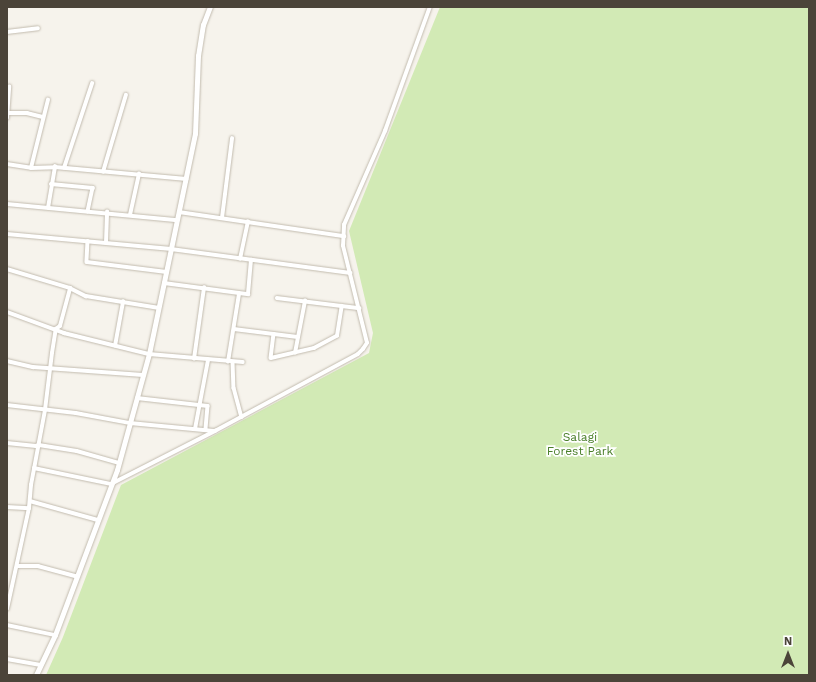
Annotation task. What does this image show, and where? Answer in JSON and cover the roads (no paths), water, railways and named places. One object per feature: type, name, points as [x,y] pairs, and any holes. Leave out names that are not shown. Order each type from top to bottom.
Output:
[{"type":"street","points":[[36,675],[55,635],[119,463],[149,354],[196,134],[200,38],[210,7]]},
{"type":"street","points":[[34,468],[111,484],[215,431],[358,354],[363,349],[367,343],[343,246],[344,225],[385,131],[430,7]]},
{"type":"street","points":[[7,32],[38,28]]},
{"type":"street","points":[[64,168],[92,84]]},
{"type":"street","points":[[7,118],[10,87]]},
{"type":"street","points":[[103,172],[126,95]]},
{"type":"street","points":[[31,168],[48,100]]},
{"type":"street","points":[[8,112],[27,113],[43,118]]},
{"type":"street","points":[[222,218],[232,139]]},
{"type":"street","points":[[7,164],[31,168],[55,167],[186,178]]},
{"type":"street","points":[[48,208],[55,167]]},
{"type":"street","points":[[130,215],[139,174]]},
{"type":"street","points":[[51,184],[94,188],[88,212]]},
{"type":"street","points":[[7,204],[88,212],[107,212],[177,220]]},
{"type":"street","points":[[106,242],[107,212]]},
{"type":"street","points":[[179,212],[344,236]]},
{"type":"street","points":[[240,259],[248,222]]},
{"type":"street","points":[[7,234],[171,249],[350,273]]},
{"type":"street","points":[[88,241],[87,262],[166,272]]},
{"type":"street","points":[[164,283],[248,294],[251,260]]},
{"type":"street","points":[[7,269],[70,288],[86,296],[159,308]]},
{"type":"street","points":[[7,609],[29,508],[34,468],[45,410],[56,329],[60,326],[70,288]]},
{"type":"street","points":[[194,359],[204,288]]},
{"type":"street","points":[[228,362],[239,294]]},
{"type":"street","points":[[277,298],[359,308]]},
{"type":"street","points":[[295,353],[305,301]]},
{"type":"street","points":[[115,346],[123,302]]},
{"type":"street","points":[[274,334],[271,358],[314,348],[337,336],[342,306]]},
{"type":"street","points":[[7,312],[56,329],[149,354],[228,362],[243,362]]},
{"type":"street","points":[[234,329],[298,337]]},
{"type":"street","points":[[195,429],[208,360]]},
{"type":"street","points":[[7,361],[50,369],[143,375]]},
{"type":"street","points":[[233,362],[234,388],[242,416]]},
{"type":"street","points":[[137,398],[208,406],[206,430]]},
{"type":"street","points":[[7,405],[130,423],[215,431]]},
{"type":"street","points":[[7,443],[39,445],[77,451],[119,463]]},
{"type":"street","points":[[30,501],[98,520]]},
{"type":"street","points":[[7,507],[29,508]]},
{"type":"street","points":[[17,566],[38,566],[76,576]]},
{"type":"street","points":[[7,624],[55,635]]},
{"type":"street","points":[[7,659],[40,665]]},
{"type":"park label","name":"Salagi Forest Park","points":[[580,445]]}]
